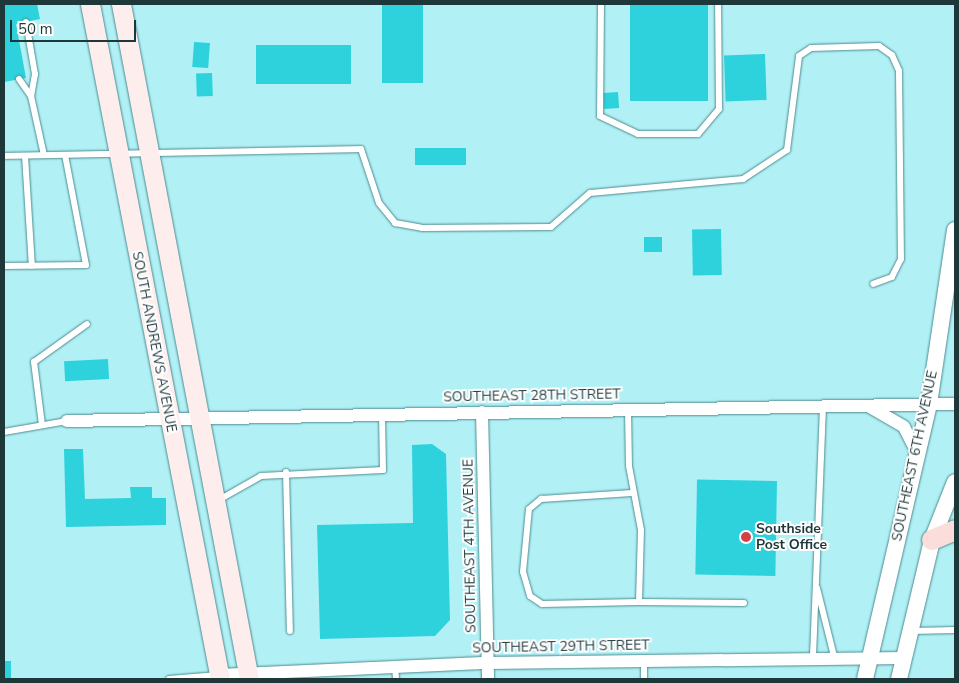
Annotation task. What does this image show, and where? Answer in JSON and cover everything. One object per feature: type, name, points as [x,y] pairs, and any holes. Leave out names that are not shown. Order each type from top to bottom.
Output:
[{"type":"main road","name":"SOUTH ANDREWS AVENUE","points":[[90,4],[220,677]]},
{"type":"main road","points":[[121,4],[249,676]]},
{"type":"main road","points":[[932,540],[955,530]]},
{"type":"street","name":"SOUTHEAST 6TH AVENUE","points":[[865,679],[929,404],[955,230]]},
{"type":"street","name":"SOUTHEAST 28TH STREET","points":[[67,421],[382,413],[955,404]]},
{"type":"street","name":"SOUTHEAST 28TH STREET","points":[[865,405],[894,417],[912,438],[917,453]]},
{"type":"street","name":"SOUTHEAST 4TH AVENUE","points":[[482,412],[488,679]]},
{"type":"street","points":[[899,679],[932,540],[955,482]]},
{"type":"street","name":"SOUTHEAST 29TH STREET","points":[[220,677],[395,673],[488,663],[813,656],[904,658]]},
{"type":"lane","points":[[601,4],[600,116],[638,134],[698,134],[719,109],[718,4]]},
{"type":"lane","points":[[26,22],[35,74],[31,96],[44,155]]},
{"type":"lane","points":[[4,156],[361,149],[379,203],[395,223],[422,228],[551,227],[590,193],[743,179],[787,150],[799,56],[811,48],[878,46],[892,55],[899,71],[902,259],[892,277],[873,284]]},
{"type":"lane","points":[[19,79],[31,96]]},
{"type":"lane","points":[[4,266],[86,265],[65,155]]},
{"type":"lane","points":[[25,156],[32,266]]},
{"type":"lane","points":[[42,425],[34,362],[87,324]]},
{"type":"lane","points":[[813,656],[812,604],[817,588],[823,406]]},
{"type":"lane","points":[[628,409],[632,493],[641,530],[639,602]]},
{"type":"lane","points":[[216,502],[261,476],[286,472],[383,470],[382,413]]},
{"type":"lane","points":[[4,432],[67,421]]},
{"type":"lane","points":[[286,472],[290,631]]},
{"type":"lane","points":[[632,493],[541,499],[529,509],[523,572],[530,596],[542,604],[639,602],[744,603]]},
{"type":"lane","points":[[817,588],[834,656]]},
{"type":"lane","points":[[910,630],[955,630]]},
{"type":"lane","points":[[644,660],[644,679]]},
{"type":"lane","points":[[170,679],[220,677]]},
{"type":"building","points":[[4,4],[37,4],[40,19],[16,24],[26,78],[4,82]]},
{"type":"building","points":[[382,4],[423,4],[423,83],[382,83]]},
{"type":"building","points":[[630,4],[708,4],[708,101],[630,101]]},
{"type":"building","points":[[194,42],[210,43],[208,68],[192,67]]},
{"type":"building","points":[[256,45],[351,45],[351,84],[256,84]]},
{"type":"building","points":[[765,54],[767,100],[726,101],[724,55]]},
{"type":"building","points":[[212,73],[213,96],[197,97],[196,74]]},
{"type":"building","points":[[618,92],[619,108],[604,109],[603,93]]},
{"type":"building","points":[[415,148],[466,148],[466,165],[415,165]]},
{"type":"building","points":[[721,229],[722,275],[693,275],[692,230]]},
{"type":"building","points":[[644,237],[662,237],[662,252],[644,252]]},
{"type":"building","points":[[108,359],[109,379],[65,381],[64,361]]},
{"type":"building","points":[[432,444],[446,454],[450,620],[435,636],[320,639],[317,525],[413,523],[412,445]]},
{"type":"building","points":[[64,449],[83,449],[85,499],[131,498],[130,487],[152,487],[152,498],[166,498],[166,525],[66,527]]},
{"type":"building","points":[[697,480],[777,481],[775,576],[695,575]]},
{"type":"building","points":[[4,661],[11,661],[11,679],[4,679]]},
{"type":"place","name":"Southside Post Office","points":[[746,537]]}]
